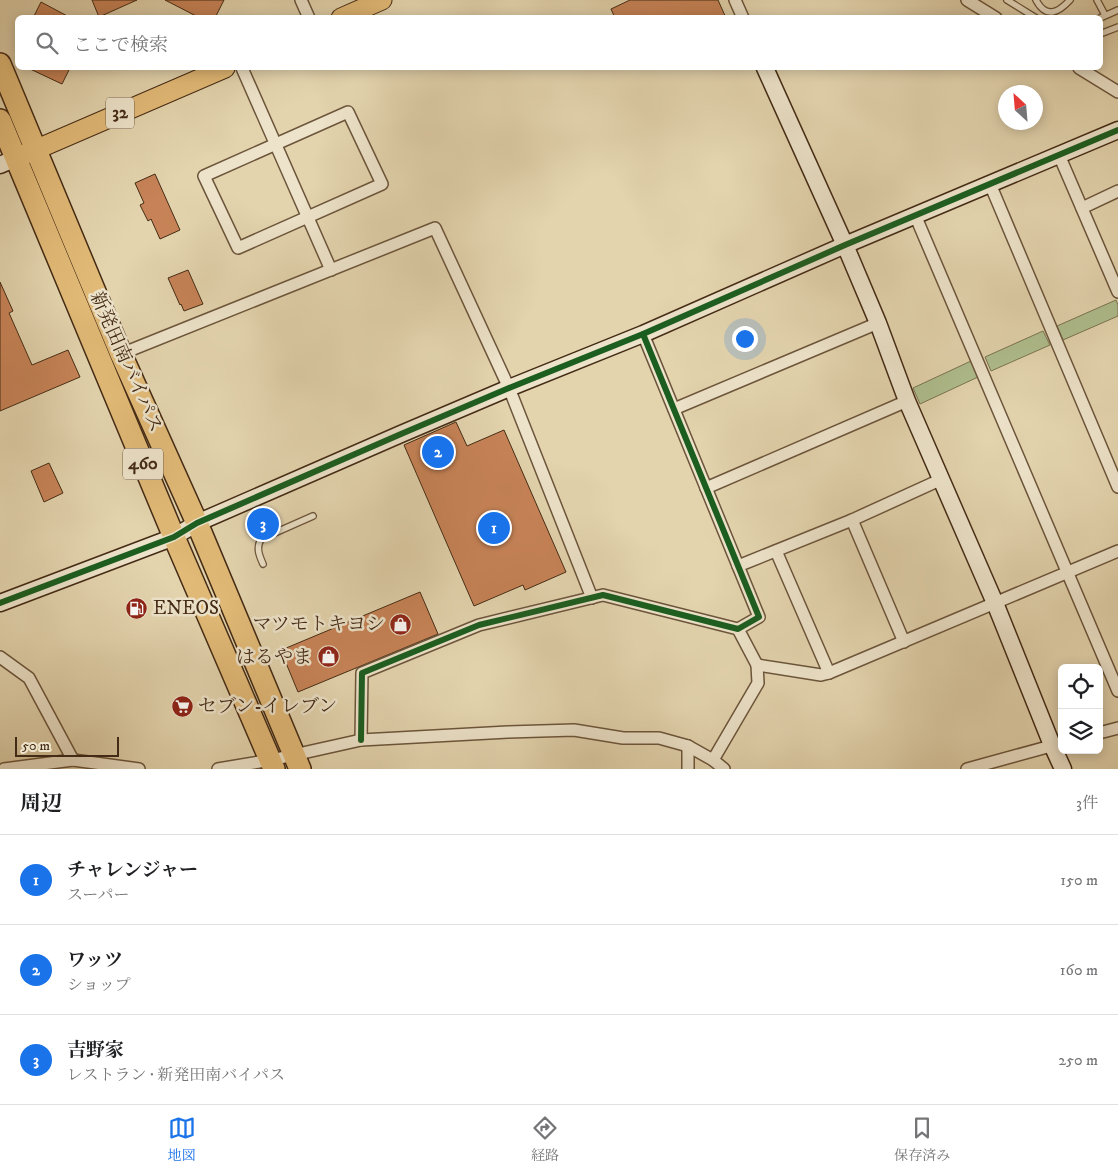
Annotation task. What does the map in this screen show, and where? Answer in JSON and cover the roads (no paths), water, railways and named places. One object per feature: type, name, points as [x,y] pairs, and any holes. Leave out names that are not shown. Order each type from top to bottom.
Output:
[{"type":"highway","name":"新発田南バイパス","points":[[0,64],[121,354],[197,523],[297,762]]},
{"type":"highway","name":"新発田南バイパス","points":[[0,120],[8,161],[174,537],[272,765]]},
{"type":"main road","points":[[348,15],[382,0]]},
{"type":"main road","name":"32","points":[[8,161],[220,70]]},
{"type":"street","points":[[301,0],[308,15]]},
{"type":"street","points":[[735,0],[742,15]]},
{"type":"street","points":[[967,0],[991,15]]},
{"type":"street","points":[[243,70],[330,270]]},
{"type":"street","points":[[766,70],[845,245],[878,323],[907,401],[1057,744],[1063,769]]},
{"type":"street","points":[[1083,70],[1117,89]]},
{"type":"street","points":[[348,112],[382,184],[238,248],[204,176],[275,144],[348,112]]},
{"type":"street","points":[[0,603],[174,537],[197,523],[394,437],[643,334],[845,245],[1118,130]]},
{"type":"street","points":[[1059,154],[1118,292]]},
{"type":"street","points":[[990,184],[1118,487]]},
{"type":"street","points":[[1082,208],[1118,191]]},
{"type":"street","points":[[915,215],[1118,691]]},
{"type":"street","points":[[121,354],[435,228],[509,388],[592,598]]},
{"type":"street","points":[[674,409],[878,323]]},
{"type":"street","points":[[361,740],[362,673],[479,625],[603,595],[738,629],[759,617],[643,334]]},
{"type":"street","points":[[706,488],[907,401]]},
{"type":"street","points":[[738,566],[852,520],[942,479]]},
{"type":"street","points":[[852,520],[904,642]]},
{"type":"street","points":[[776,551],[829,673]]},
{"type":"street","points":[[757,665],[821,675],[829,673],[1118,551]]},
{"type":"street","points":[[712,760],[758,683],[757,665],[738,629]]},
{"type":"street","points":[[0,657],[30,678],[73,760]]},
{"type":"street","points":[[1103,732],[1118,728]]},
{"type":"street","points":[[218,769],[297,762],[361,740],[574,730],[623,738],[659,738],[688,746],[724,769]]},
{"type":"street","points":[[967,769],[1057,744]]},
{"type":"street","points":[[688,746],[688,769]]},
{"type":"street","points":[[4,769],[73,760],[140,769]]},
{"type":"lane","points":[[1007,0],[1031,15]]},
{"type":"lane","points":[[1036,0],[1040,7],[1048,12],[1057,12],[1070,0]]},
{"type":"lane","points":[[1098,0],[1103,15]]},
{"type":"lane","points":[[1103,16],[1118,10]]},
{"type":"lane","points":[[1103,33],[1118,27]]},
{"type":"lane","points":[[263,564],[258,552],[261,539],[313,516]]},
{"type":"place","name":"ワッツ","points":[[438,452]]},
{"type":"place","name":"吉野家","points":[[263,524]]},
{"type":"place","name":"チャレンジャー","points":[[494,528]]},
{"type":"place","name":"ENEOS","points":[[137,608]]},
{"type":"place","name":"マツモトキヨシ","points":[[401,624]]},
{"type":"place","name":"はるやま","points":[[328,657]]},
{"type":"place","name":"セブン-イレブン","points":[[182,706]]}]
